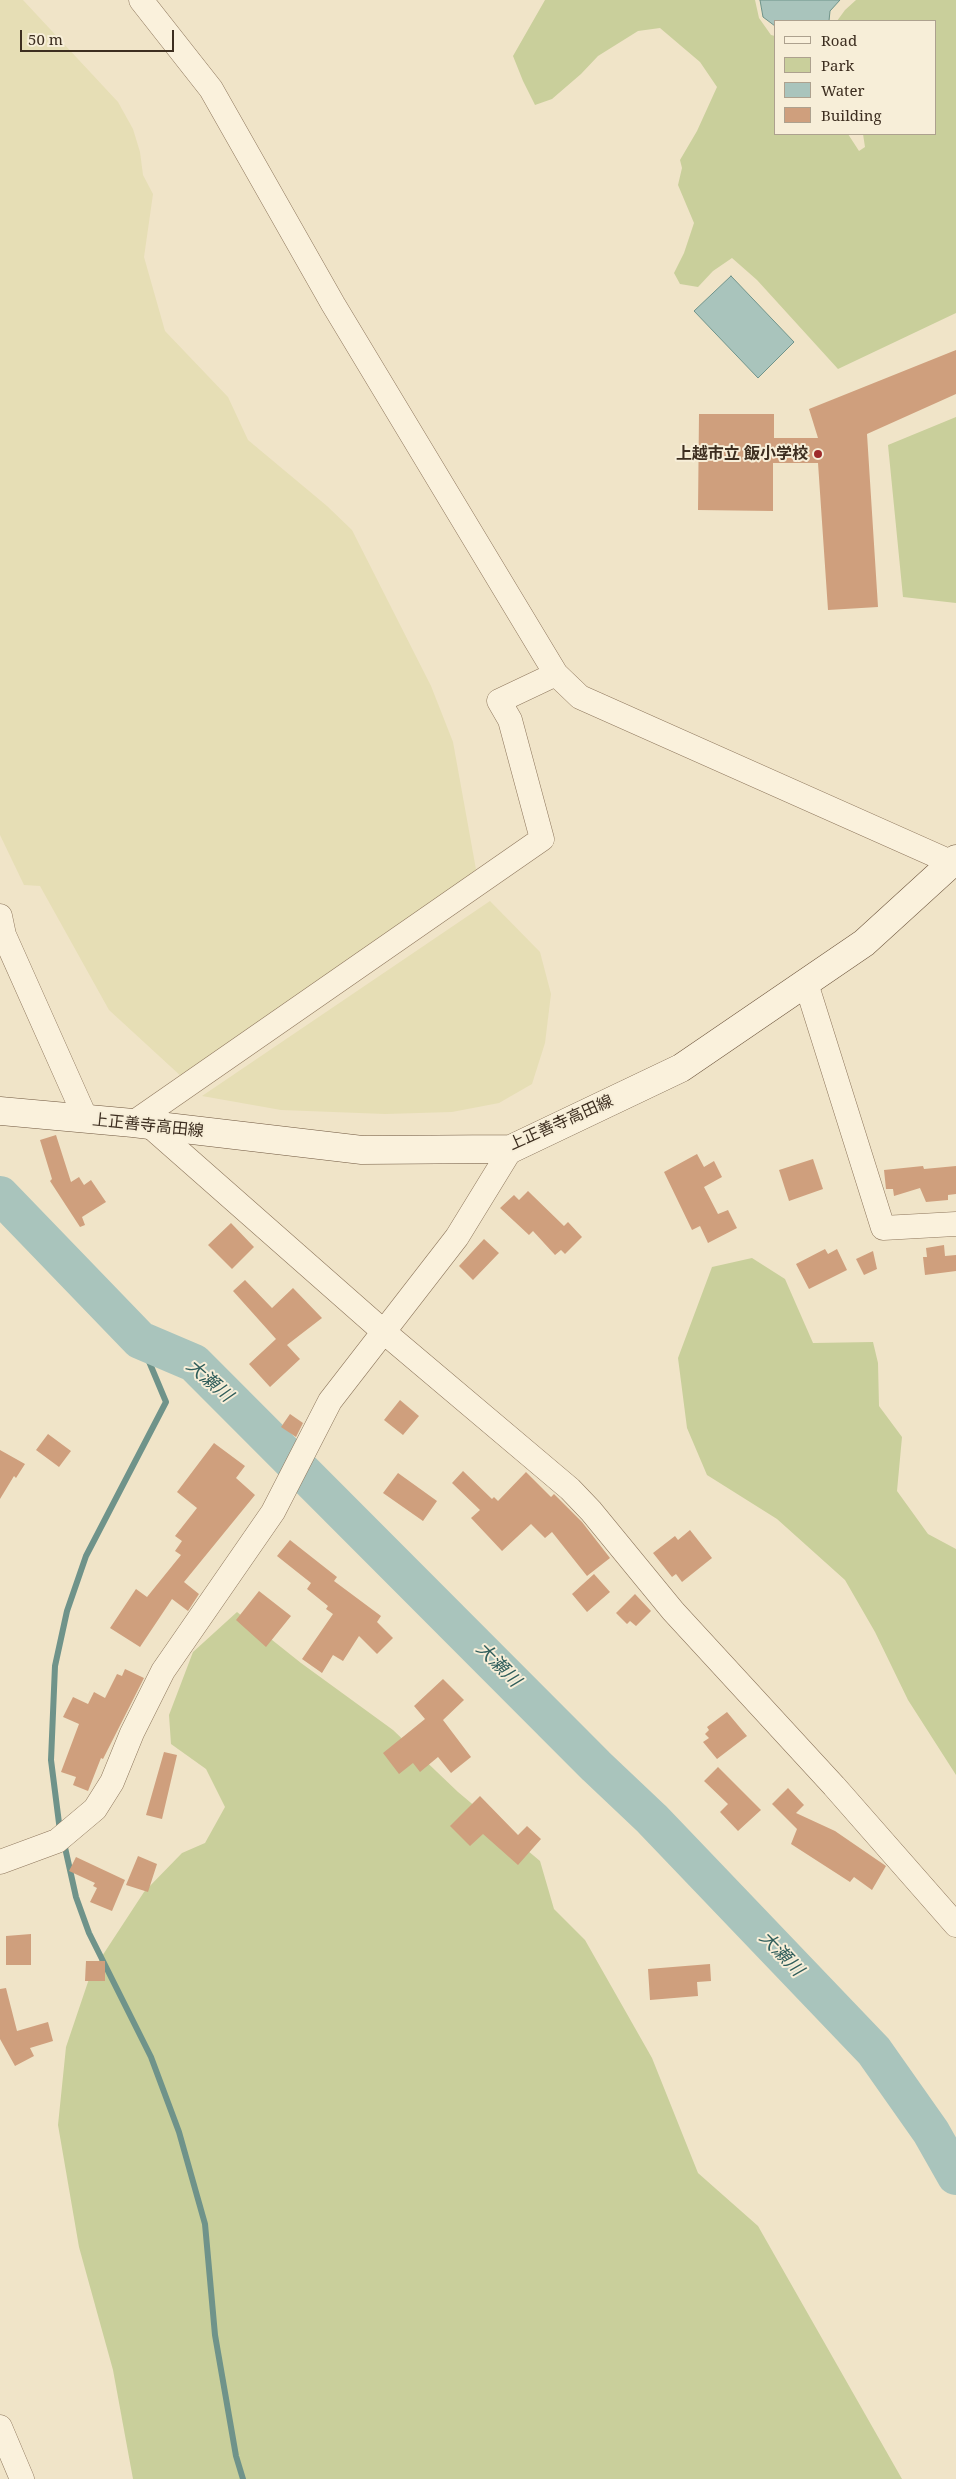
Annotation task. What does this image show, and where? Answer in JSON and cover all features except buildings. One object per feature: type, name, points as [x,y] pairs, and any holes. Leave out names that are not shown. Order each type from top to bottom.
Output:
[{"type":"main road","name":"上正善寺高田線","points":[[0,1111],[141,1124],[362,1150],[511,1149],[681,1068],[864,943],[954,861]]},
{"type":"street","points":[[141,0],[211,89],[333,304],[556,674],[580,697],[954,861]]},
{"type":"street","points":[[556,674],[499,701],[510,720],[542,839],[141,1124],[581,1500],[673,1610],[834,1786],[956,1925]]},
{"type":"street","points":[[0,916],[4,935],[86,1119]]},
{"type":"street","points":[[806,983],[882,1228],[956,1224]]},
{"type":"street","points":[[0,1862],[57,1841],[95,1809],[112,1782],[132,1733],[163,1671],[273,1512],[330,1401],[457,1237],[511,1149]]},
{"type":"street","points":[[0,2427],[22,2479]]},
{"type":"shaded area","points":[[0,0],[23,0],[118,102],[133,129],[140,152],[143,175],[153,194],[144,257],[165,331],[228,397],[248,440],[327,506],[352,530],[431,686],[453,742],[477,875],[183,1078],[109,1010],[40,886],[24,885],[0,835]]},
{"type":"shaded area","points":[[490,901],[540,952],[551,994],[545,1043],[532,1084],[499,1103],[452,1112],[385,1114],[281,1110],[202,1096]]},
{"type":"green space","points":[[545,0],[755,0],[759,18],[771,35],[774,36],[774,135],[849,135],[859,151],[865,147],[863,135],[936,135],[936,20],[838,20],[856,0],[956,0],[956,313],[838,369],[757,280],[732,258],[713,271],[698,287],[680,284],[674,273],[684,253],[694,223],[678,185],[682,168],[680,160],[697,131],[717,87],[700,62],[660,28],[638,31],[598,56],[581,74],[552,99],[535,105],[513,56]]},
{"type":"green space","points":[[956,417],[956,603],[903,597],[888,445]]},
{"type":"green space","points":[[752,1258],[785,1279],[813,1343],[873,1342],[878,1363],[879,1406],[902,1437],[897,1491],[928,1534],[956,1549],[956,1775],[908,1700],[875,1632],[845,1580],[777,1519],[707,1475],[687,1428],[678,1358],[712,1267]]},
{"type":"green space","points":[[237,1612],[301,1663],[393,1730],[458,1792],[540,1861],[554,1909],[585,1940],[652,2058],[698,2173],[758,2226],[902,2479],[133,2479],[113,2370],[79,2247],[58,2125],[66,2047],[91,1973],[144,1892],[182,1853],[205,1843],[225,1807],[206,1769],[171,1744],[169,1715],[193,1652]]},
{"type":"water","points":[[760,0],[840,0],[830,11],[829,20],[774,20],[774,25],[763,17]]},
{"type":"water","points":[[731,276],[794,342],[758,378],[694,311]]},
{"type":"waterway","name":"大瀬川","points":[[0,1195],[140,1340],[194,1363],[596,1766],[652,1819],[874,2051],[931,2132],[956,2176]]},
{"type":"waterway","points":[[60,1831],[51,1760],[55,1666],[67,1611],[86,1556],[166,1402],[140,1340]]},
{"type":"waterway","points":[[64,1843],[76,1897],[89,1933],[151,2057],[179,2132],[205,2224],[215,2335],[236,2456],[243,2479]]},
{"type":"place","name":"上越市立 飯小学校","points":[[818,454]]}]
